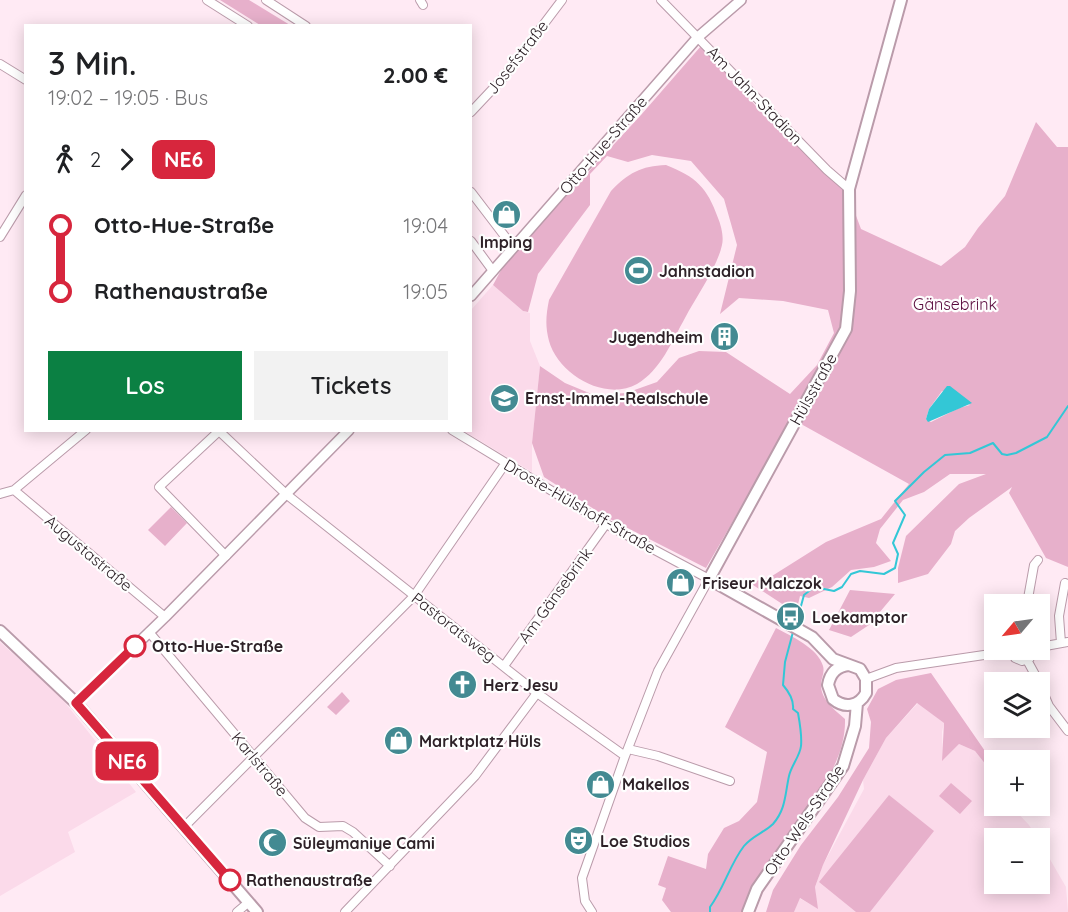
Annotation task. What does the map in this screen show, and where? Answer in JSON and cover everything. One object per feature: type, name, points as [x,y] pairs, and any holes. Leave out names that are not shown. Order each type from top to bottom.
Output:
[{"type":"main road","name":"Hülsstraße","points":[[709,579],[846,329],[850,291],[849,189],[901,0]]},
{"type":"main road","points":[[709,579],[812,637],[833,659],[860,669],[867,678],[866,693],[857,703],[841,704]]},
{"type":"main road","points":[[0,631],[76,703],[257,912]]},
{"type":"main road","points":[[833,659],[833,672]]},
{"type":"main road","points":[[849,665],[841,666],[833,672],[828,680],[828,690],[833,699],[841,704],[850,715],[855,726]]},
{"type":"main road","name":"Otto-Wels-Straße","points":[[748,912],[757,889],[843,766],[855,726],[857,703]]},
{"type":"street","points":[[207,0],[245,24]]},
{"type":"street","points":[[266,0],[303,24]]},
{"type":"street","name":"Josefstraße","points":[[472,111],[503,78],[562,0]]},
{"type":"street","name":"Am Jahn-Stadion","points":[[661,0],[819,162],[849,189]]},
{"type":"street","name":"Otto-Hue-Straße","points":[[472,295],[698,37],[741,0]]},
{"type":"street","points":[[0,64],[24,79]]},
{"type":"street","points":[[472,193],[513,247]]},
{"type":"street","points":[[0,237],[24,198]]},
{"type":"street","points":[[472,242],[493,271]]},
{"type":"street","points":[[0,494],[14,490],[84,432]]},
{"type":"street","points":[[218,432],[159,487],[226,556]]},
{"type":"street","name":"Pastoratsweg","points":[[220,432],[286,494],[414,596],[537,693],[626,753]]},
{"type":"street","points":[[76,703],[165,617],[347,432]]},
{"type":"street","name":"Droste-Hülshoff-Straße","points":[[455,432],[606,524],[709,579]]},
{"type":"street","points":[[184,827],[414,596],[505,464]]},
{"type":"street","name":"Augustastraße","points":[[14,490],[165,617]]},
{"type":"street","name":"Am Gänsebrink","points":[[504,666],[606,524]]},
{"type":"street","points":[[1030,594],[1034,566],[1038,560]]},
{"type":"street","name":"Hülsstraße","points":[[592,912],[585,901],[582,878],[658,671],[709,579]]},
{"type":"street","points":[[1064,642],[1059,616],[1065,583]]},
{"type":"street","name":"Karlstraße","points":[[149,632],[305,818],[319,827],[343,826],[390,866]]},
{"type":"street","points":[[867,678],[896,668],[984,654]]},
{"type":"street","points":[[1028,660],[1034,672]]},
{"type":"street","points":[[345,912],[475,776],[537,693]]},
{"type":"street","points":[[1050,707],[1068,731]]},
{"type":"street","points":[[626,753],[658,756],[730,782]]},
{"type":"street","points":[[237,912],[249,902]]},
{"type":"shaded area","name":"Ernst-Immel-Realschule","points":[[493,285],[523,311],[530,313],[530,341],[540,366],[532,443],[532,472],[466,432],[472,432],[472,309]]},
{"type":"shaded area","points":[[0,642],[59,695],[136,792],[68,832],[75,852],[0,896]]},
{"type":"shaded area","points":[[918,703],[944,723],[943,760],[959,744],[975,751],[984,762],[984,816],[1020,816],[1031,828],[984,828],[984,894],[1050,894],[1050,859],[1066,887],[1068,912],[794,912],[799,898],[817,908],[815,887],[823,865],[864,789],[863,780],[886,738]]},
{"type":"green space","points":[[220,0],[249,0],[288,24],[258,24]]},
{"type":"green space","name":"Gänsebrink","points":[[701,46],[766,117],[846,189],[861,229],[941,266],[965,247],[1005,196],[1036,122],[1057,147],[1068,147],[1068,567],[1046,558],[1009,493],[1012,487],[955,531],[951,544],[928,574],[898,583],[898,568],[906,536],[959,484],[986,474],[950,474],[924,492],[903,500],[880,529],[876,543],[891,561],[874,567],[851,570],[832,587],[809,598],[800,596],[796,613],[750,583],[772,576],[826,542],[881,519],[909,484],[792,419],[706,568],[608,518],[544,477],[532,443],[540,366],[565,383],[594,395],[626,393],[657,382],[679,358],[699,351],[726,352],[790,394],[817,365],[834,333],[828,310],[783,301],[739,298],[720,314],[737,245],[724,199],[691,161],[652,155],[628,162],[607,156],[590,174],[590,205],[538,274],[528,312],[523,311],[493,285],[506,261],[641,115]],"holes":[[[942,391],[970,405],[931,422],[926,419],[929,409]]]},
{"type":"green space","name":"Jahnstadion","points":[[666,165],[693,179],[705,191],[719,221],[723,242],[711,273],[653,371],[637,384],[624,389],[611,390],[597,387],[572,374],[554,353],[547,330],[549,300],[611,191],[623,179],[636,172],[649,167]]},
{"type":"green space","points":[[171,507],[187,523],[165,546],[148,530]]},
{"type":"green space","points":[[850,590],[895,594],[869,625],[851,637],[829,630]]},
{"type":"green space","points":[[776,628],[803,643],[816,654],[823,669],[821,685],[823,695],[845,719],[842,744],[833,769],[819,793],[768,864],[753,888],[743,912],[671,912],[662,900],[666,888],[658,885],[668,856],[706,869],[708,854],[724,828],[739,821],[757,802],[767,752],[725,727]]},
{"type":"green space","points":[[931,673],[984,750],[984,762],[975,751],[959,744],[942,761],[944,723],[917,703],[886,738],[863,780],[815,887],[818,909],[800,898],[794,912],[766,912],[773,890],[801,845],[838,797],[869,748],[871,722],[867,709],[878,689],[896,680]]},
{"type":"green space","points":[[342,692],[350,701],[336,715],[327,707]]},
{"type":"green space","points":[[951,783],[972,801],[960,814],[939,796]]},
{"type":"green space","points":[[889,795],[934,831],[870,912],[856,912],[819,882]]},
{"type":"water","points":[[947,386],[972,403],[928,422],[926,419],[929,409]]},
{"type":"waterway","points":[[796,624],[804,595],[814,587],[834,591],[842,587],[851,574],[860,571],[884,574],[895,568],[898,554],[893,543],[905,515],[895,501],[945,455],[970,453],[993,443],[1002,454],[1016,453],[1047,437],[1068,406]]},
{"type":"waterway","points":[[710,912],[710,907],[744,846],[773,824],[780,813],[790,772],[800,750],[801,734],[798,713],[793,709],[791,696],[783,685],[785,662],[793,632]]},
{"type":"bus line","name":"NE6","points":[[135,646],[76,703],[230,880]]},
{"type":"place","name":"Imping","points":[[506,214]]},
{"type":"place","name":"Jahnstadion","points":[[638,271]]},
{"type":"place","name":"Jugendheim","points":[[724,337]]},
{"type":"place","name":"Ernst-Immel-Realschule","points":[[504,398]]},
{"type":"place","name":"Friseur Malczok","points":[[681,583]]},
{"type":"place","name":"Loekamptor","points":[[791,617]]},
{"type":"place","name":"Otto-Hue-Straße","points":[[135,646]]},
{"type":"place","name":"Herz Jesu","points":[[462,685]]},
{"type":"place","name":"Marktplatz Hüls","points":[[398,741]]},
{"type":"place","name":"Makellos","points":[[601,784]]},
{"type":"place","name":"Loe Studios","points":[[579,841]]},
{"type":"place","name":"Süleymaniye Cami","points":[[272,843]]},
{"type":"place","name":"Rathenaustraße","points":[[230,880]]}]
